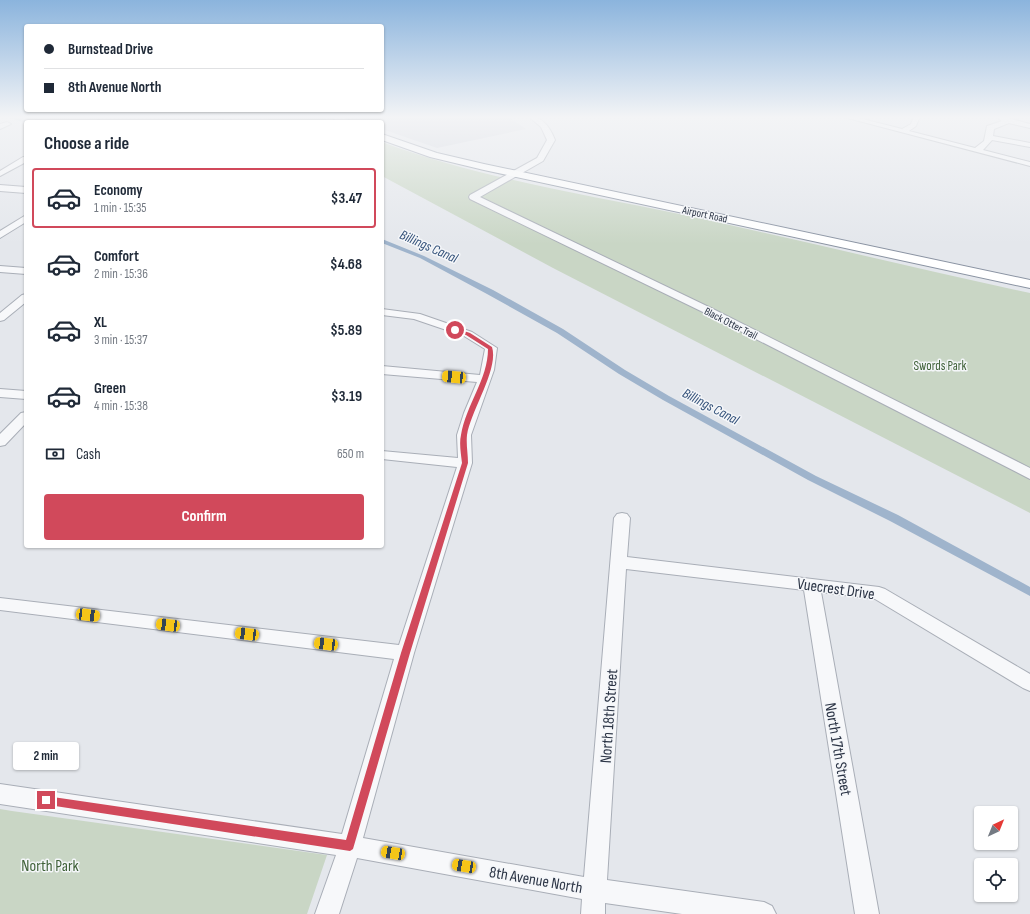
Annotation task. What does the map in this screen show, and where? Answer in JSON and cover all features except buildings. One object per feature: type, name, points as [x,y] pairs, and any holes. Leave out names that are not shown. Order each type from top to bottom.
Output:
[{"type":"highway","name":"Airport Road","points":[[450,159],[1030,284]]},
{"type":"street","points":[[516,174],[540,159]]},
{"type":"street","points":[[1009,159],[1030,164]]},
{"type":"street","points":[[0,174],[24,160]]},
{"type":"street","name":"Black Otter Trail","points":[[516,174],[473,197],[709,311],[1030,474]]},
{"type":"street","points":[[0,188],[24,190]]},
{"type":"street","points":[[0,235],[24,219]]},
{"type":"street","points":[[0,269],[24,271]]},
{"type":"street","points":[[0,318],[24,299]]},
{"type":"street","points":[[327,914],[350,846],[405,653],[465,463],[464,436],[470,414],[491,362],[490,348],[468,334],[416,316],[384,312]]},
{"type":"street","points":[[384,370],[484,379]]},
{"type":"street","points":[[0,393],[24,395]]},
{"type":"street","points":[[0,442],[24,420]]},
{"type":"street","points":[[384,455],[465,463]]},
{"type":"street","name":"North 18th Street","points":[[593,914],[622,518]]},
{"type":"street","name":"Vuecrest Drive","points":[[619,562],[879,593],[1030,683]]},
{"type":"street","name":"North 17th Street","points":[[811,584],[867,914]]},
{"type":"street","points":[[0,604],[405,653]]},
{"type":"street","name":"8th Avenue North","points":[[0,794],[350,846],[595,890],[764,914]]},
{"type":"green space","name":"Swords Park","points":[[384,159],[431,159],[532,184],[684,215],[1030,293],[1030,513],[553,268],[384,177]]},
{"type":"green space","name":"North Park","points":[[0,809],[327,855],[307,914],[0,914]]},
{"type":"waterway","name":"Billings Canal","points":[[384,242],[422,257],[490,292],[560,331],[622,372],[666,398],[812,478],[894,518],[1030,592]]},
{"type":"route","points":[[46,800],[350,846],[405,653],[465,463],[464,436],[470,414],[491,362],[490,348],[468,334],[455,330]]}]
